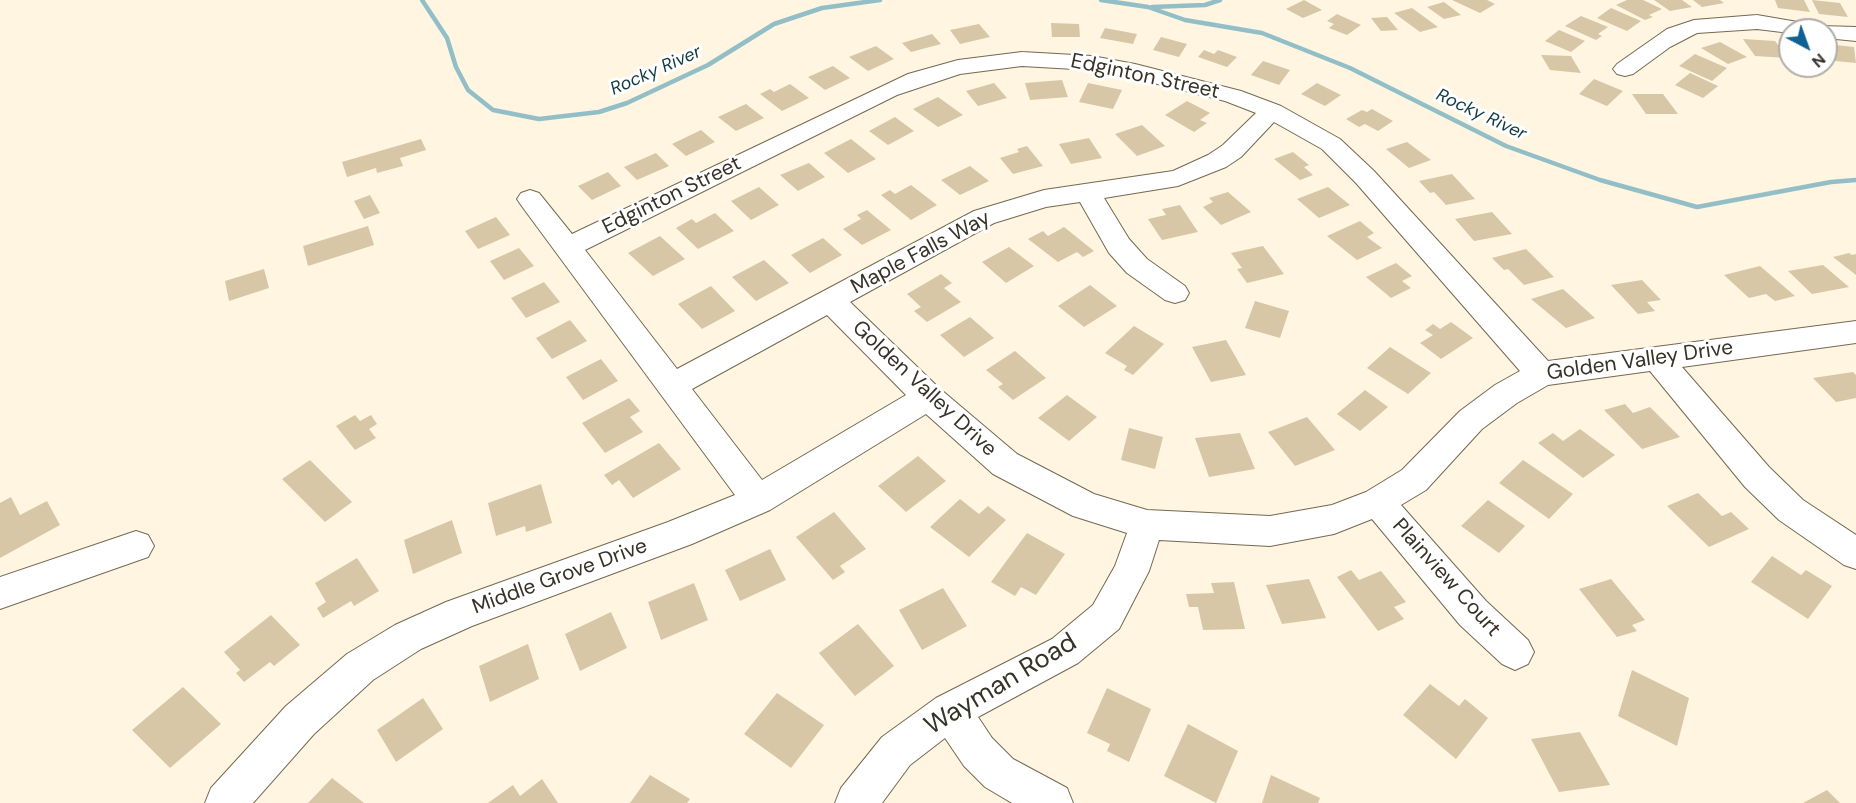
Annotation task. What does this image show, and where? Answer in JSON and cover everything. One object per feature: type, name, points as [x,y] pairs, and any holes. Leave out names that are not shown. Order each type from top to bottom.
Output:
[{"type":"street","points":[[1745,0],[1757,22]]},
{"type":"street","points":[[1625,69],[1676,34],[1712,24],[1757,22],[1778,25]]},
{"type":"street","points":[[1838,32],[1856,34]]},
{"type":"street","name":"Edginton Street","points":[[568,247],[889,90],[958,67],[1022,59],[1092,63],[1135,71],[1233,96],[1272,111],[1331,144],[1541,374]]},
{"type":"street","name":"Maple Falls Way","points":[[673,386],[984,217],[1044,199],[1178,178],[1232,151],[1272,111]]},
{"type":"street","points":[[1087,192],[1119,246],[1137,266],[1175,293]]},
{"type":"street","points":[[530,199],[758,500]]},
{"type":"street","name":"Golden Valley Drive","points":[[831,301],[928,397],[1005,464],[1085,506],[1147,525],[1270,531],[1334,519],[1378,502],[1414,480],[1471,420],[1506,394],[1541,374],[1856,332]]},
{"type":"street","points":[[1656,357],[1757,477],[1791,510],[1856,554]]},
{"type":"street","name":"Middle Grove Drive","points":[[226,803],[300,720],[360,667],[408,637],[459,614],[680,533],[758,500],[928,397]]},
{"type":"street","name":"Plainview Court","points":[[1378,502],[1473,613],[1515,652]]},
{"type":"street","name":"Wayman Road","points":[[856,803],[896,751],[950,711],[1065,651],[1106,617],[1131,571],[1147,525]]},
{"type":"street","points":[[0,593],[136,546]]},
{"type":"street","points":[[950,711],[978,752],[999,773],[1052,803]]},
{"type":"building","points":[[1304,0],[1322,10],[1303,18],[1286,9]]},
{"type":"building","points":[[1452,0],[1487,0],[1495,4],[1480,13]]},
{"type":"building","points":[[1627,0],[1643,0],[1662,9],[1649,15],[1653,17],[1645,20],[1616,5]]},
{"type":"building","points":[[1654,0],[1682,0],[1692,7],[1670,11]]},
{"type":"building","points":[[1693,0],[1720,0],[1724,3],[1702,7]]},
{"type":"building","points":[[1775,0],[1804,0],[1810,12],[1778,8]]},
{"type":"building","points":[[1812,0],[1840,3],[1848,17],[1819,14]]},
{"type":"building","points":[[1444,2],[1461,15],[1444,19],[1427,7]]},
{"type":"building","points":[[1412,8],[1438,27],[1420,32],[1394,13]]},
{"type":"building","points":[[1611,8],[1641,21],[1627,31],[1597,18]]},
{"type":"building","points":[[1337,14],[1361,25],[1347,35],[1329,28],[1334,24],[1327,21]]},
{"type":"building","points":[[1581,16],[1608,27],[1598,34],[1602,36],[1596,40],[1565,26]]},
{"type":"building","points":[[1387,17],[1398,30],[1381,31],[1371,18]]},
{"type":"building","points":[[1051,23],[1079,24],[1080,37],[1052,37]]},
{"type":"building","points":[[979,24],[990,37],[960,44],[950,30]]},
{"type":"building","points":[[1105,28],[1137,34],[1133,44],[1100,38]]},
{"type":"building","points":[[1559,30],[1585,41],[1571,52],[1545,41]]},
{"type":"building","points":[[932,34],[941,44],[911,52],[902,43]]},
{"type":"building","points":[[1161,37],[1187,44],[1179,57],[1153,50]]},
{"type":"building","points":[[1743,39],[1775,41],[1778,45],[1778,57],[1755,56]]},
{"type":"building","points":[[1720,42],[1747,57],[1728,64],[1701,48]]},
{"type":"building","points":[[1838,45],[1854,47],[1856,63],[1838,61]]},
{"type":"building","points":[[876,46],[894,59],[868,71],[849,57]]},
{"type":"building","points":[[1204,50],[1214,54],[1218,50],[1237,57],[1227,67],[1198,57]]},
{"type":"building","points":[[1695,54],[1727,68],[1712,81],[1679,66]]},
{"type":"building","points":[[1541,55],[1571,56],[1581,73],[1550,70]]},
{"type":"building","points":[[1263,61],[1290,70],[1279,85],[1251,75]]},
{"type":"building","points":[[833,66],[850,78],[825,90],[808,77]]},
{"type":"building","points":[[1690,73],[1718,86],[1703,98],[1675,85]]},
{"type":"building","points":[[1594,79],[1623,91],[1607,106],[1579,94]]},
{"type":"building","points":[[1062,80],[1068,97],[1030,100],[1025,83]]},
{"type":"building","points":[[994,83],[1007,98],[978,106],[966,91]]},
{"type":"building","points":[[1088,83],[1122,90],[1113,109],[1079,102]]},
{"type":"building","points":[[1317,83],[1341,95],[1325,106],[1301,94]]},
{"type":"building","points":[[790,84],[809,98],[782,111],[760,94],[770,89],[774,92]]},
{"type":"building","points":[[1632,94],[1663,94],[1678,114],[1646,114]]},
{"type":"building","points":[[938,97],[963,115],[938,127],[913,109]]},
{"type":"building","points":[[1187,101],[1210,113],[1200,120],[1207,123],[1194,132],[1165,115]]},
{"type":"building","points":[[746,104],[764,118],[736,131],[718,117]]},
{"type":"building","points":[[1372,109],[1393,121],[1378,131],[1365,124],[1359,127],[1346,119],[1362,110],[1367,112]]},
{"type":"building","points":[[895,117],[914,131],[888,145],[869,131]]},
{"type":"building","points":[[1142,125],[1165,146],[1137,156],[1115,134]]},
{"type":"building","points":[[701,130],[715,142],[686,156],[672,144]]},
{"type":"building","points":[[1089,138],[1102,158],[1071,164],[1059,144]]},
{"type":"building","points":[[421,139],[426,150],[400,158],[403,166],[377,173],[376,168],[347,177],[342,162]]},
{"type":"building","points":[[851,139],[876,159],[848,173],[824,153]]},
{"type":"building","points":[[1407,142],[1431,160],[1409,168],[1386,149]]},
{"type":"building","points":[[1027,146],[1043,166],[1013,174],[1000,158],[1019,152],[1017,149]]},
{"type":"building","points":[[1293,152],[1309,165],[1304,167],[1313,175],[1300,180],[1274,159]]},
{"type":"building","points":[[656,153],[669,166],[637,180],[624,167]]},
{"type":"building","points":[[809,163],[825,177],[798,191],[780,175]]},
{"type":"building","points":[[970,166],[989,181],[960,195],[941,180]]},
{"type":"building","points":[[608,172],[621,186],[592,200],[578,186]]},
{"type":"building","points":[[1452,174],[1475,199],[1446,205],[1419,181]]},
{"type":"building","points":[[911,185],[937,205],[911,220],[881,195],[890,190],[895,194]]},
{"type":"building","points":[[759,187],[779,205],[751,220],[731,201]]},
{"type":"building","points":[[1328,187],[1350,205],[1319,218],[1297,199]]},
{"type":"building","points":[[1228,192],[1251,212],[1221,225],[1203,207],[1213,202],[1209,198]]},
{"type":"building","points":[[370,195],[380,213],[364,219],[354,201]]},
{"type":"building","points":[[1180,205],[1198,232],[1162,240],[1148,219],[1166,215],[1162,209]]},
{"type":"building","points":[[867,210],[891,230],[862,245],[843,229],[861,219],[857,215]]},
{"type":"building","points":[[1492,212],[1512,234],[1474,241],[1455,219]]},
{"type":"building","points":[[715,213],[734,231],[698,249],[676,228],[692,219],[696,223]]},
{"type":"building","points":[[496,217],[510,235],[478,249],[465,231]]},
{"type":"building","points":[[1360,221],[1374,233],[1367,237],[1382,248],[1357,260],[1327,236]]},
{"type":"building","points":[[368,226],[374,245],[308,266],[303,246]]},
{"type":"building","points":[[1064,227],[1094,251],[1083,257],[1077,252],[1058,262],[1028,239],[1043,231],[1048,236]]},
{"type":"building","points":[[660,236],[685,259],[653,276],[628,253]]},
{"type":"building","points":[[823,238],[842,255],[810,273],[791,255]]},
{"type":"building","points":[[1263,246],[1284,274],[1247,283],[1237,269],[1242,268],[1231,253]]},
{"type":"building","points":[[1009,247],[1034,266],[1006,283],[982,262]]},
{"type":"building","points":[[519,248],[534,266],[504,280],[490,261]]},
{"type":"building","points":[[1526,249],[1554,277],[1524,285],[1508,269],[1504,270],[1492,258]]},
{"type":"building","points":[[1849,253],[1856,254],[1856,275],[1833,257]]},
{"type":"building","points":[[764,260],[789,283],[756,301],[732,277]]},
{"type":"building","points":[[1396,263],[1412,276],[1402,281],[1411,288],[1391,298],[1366,277]]},
{"type":"building","points":[[1823,265],[1849,287],[1812,294],[1788,271]]},
{"type":"building","points":[[1760,266],[1795,296],[1775,301],[1766,294],[1749,298],[1724,275]]},
{"type":"building","points":[[264,269],[269,288],[229,301],[225,281]]},
{"type":"building","points":[[941,274],[952,283],[944,288],[961,302],[927,322],[914,311],[921,307],[907,294]]},
{"type":"building","points":[[1642,280],[1661,300],[1647,302],[1655,311],[1638,314],[1611,285]]},
{"type":"building","points":[[544,282],[560,302],[526,318],[511,298]]},
{"type":"building","points":[[1090,285],[1117,306],[1084,327],[1058,306]]},
{"type":"building","points":[[711,286],[735,311],[702,329],[678,304]]},
{"type":"building","points":[[1563,289],[1595,318],[1566,328],[1531,299]]},
{"type":"building","points":[[1255,301],[1289,311],[1280,338],[1245,328]]},
{"type":"building","points":[[970,317],[994,338],[964,357],[940,335]]},
{"type":"building","points":[[570,320],[587,341],[552,359],[536,338]]},
{"type":"building","points":[[1451,322],[1473,338],[1441,359],[1420,343],[1433,335],[1425,330],[1433,324],[1440,329]]},
{"type":"building","points":[[1134,326],[1164,344],[1133,375],[1124,370],[1127,366],[1105,353]]},
{"type":"building","points":[[1226,340],[1246,375],[1211,382],[1192,347]]},
{"type":"building","points":[[1390,347],[1431,373],[1408,394],[1367,368]]},
{"type":"building","points":[[1015,351],[1046,378],[1013,400],[998,387],[1003,384],[986,370]]},
{"type":"building","points":[[601,359],[618,381],[583,400],[566,377]]},
{"type":"building","points":[[1853,372],[1856,375],[1856,398],[1836,402],[1813,378]]},
{"type":"building","points":[[1365,390],[1388,407],[1360,431],[1337,414]]},
{"type":"building","points":[[1067,395],[1097,417],[1069,441],[1038,418]]},
{"type":"building","points":[[629,398],[640,411],[630,417],[643,432],[605,453],[582,423]]},
{"type":"building","points":[[1625,404],[1633,413],[1650,407],[1680,437],[1642,449],[1604,410]]},
{"type":"building","points":[[355,415],[360,421],[371,415],[377,424],[369,429],[376,438],[355,450],[336,426]]},
{"type":"building","points":[[1307,417],[1335,450],[1295,466],[1268,432]]},
{"type":"building","points":[[1129,428],[1163,437],[1155,469],[1121,460]]},
{"type":"building","points":[[1580,429],[1615,455],[1583,478],[1538,443],[1553,433],[1563,441]]},
{"type":"building","points":[[1240,433],[1255,469],[1209,477],[1195,438]]},
{"type":"building","points":[[659,443],[681,469],[633,498],[619,480],[612,485],[604,475]]},
{"type":"building","points":[[918,456],[946,481],[906,512],[878,486]]},
{"type":"building","points":[[310,460],[352,502],[325,522],[282,479]]},
{"type":"building","points":[[1523,460],[1573,494],[1549,519],[1499,483]]},
{"type":"building","points":[[541,484],[552,523],[526,532],[525,526],[496,536],[488,503]]},
{"type":"building","points":[[1698,493],[1722,516],[1731,512],[1749,529],[1709,547],[1667,506]]},
{"type":"building","points":[[11,497],[20,515],[47,501],[60,525],[0,558],[0,503]]},
{"type":"building","points":[[960,499],[979,514],[988,506],[1006,520],[969,557],[930,527]]},
{"type":"building","points":[[1488,500],[1525,526],[1499,553],[1461,526]]},
{"type":"building","points":[[834,512],[866,549],[840,566],[845,572],[833,580],[796,537]]},
{"type":"building","points":[[452,520],[462,553],[413,574],[404,540]]},
{"type":"building","points":[[1027,533],[1065,554],[1036,595],[1021,587],[1015,596],[991,582]]},
{"type":"building","points":[[770,549],[786,580],[740,601],[725,570]]},
{"type":"building","points":[[1772,556],[1801,575],[1806,570],[1832,586],[1808,619],[1751,582]]},
{"type":"building","points":[[357,558],[379,591],[354,606],[351,601],[323,618],[317,608],[326,602],[315,583]]},
{"type":"building","points":[[1351,570],[1359,580],[1381,571],[1406,602],[1394,607],[1404,619],[1378,631],[1337,577]]},
{"type":"building","points":[[1309,579],[1326,618],[1282,624],[1266,585]]},
{"type":"building","points":[[1611,579],[1645,620],[1632,625],[1637,631],[1617,637],[1579,589]]},
{"type":"building","points":[[1234,582],[1245,629],[1203,630],[1198,607],[1189,607],[1186,594],[1214,593],[1211,583]]},
{"type":"building","points":[[694,583],[708,620],[661,640],[648,602]]},
{"type":"building","points":[[943,588],[967,626],[922,650],[899,610]]},
{"type":"building","points":[[611,612],[627,648],[580,671],[565,634]]},
{"type":"building","points":[[271,615],[300,645],[274,666],[270,662],[244,682],[236,673],[240,670],[224,652]]},
{"type":"building","points":[[858,624],[894,666],[855,696],[819,653]]},
{"type":"building","points":[[528,644],[539,679],[490,702],[479,666]]},
{"type":"building","points":[[1632,670],[1689,698],[1677,746],[1618,716]]},
{"type":"building","points":[[1430,684],[1459,706],[1465,699],[1488,718],[1456,759],[1403,715]]},
{"type":"building","points":[[183,687],[221,724],[170,768],[132,730]]},
{"type":"building","points":[[1107,688],[1151,709],[1129,762],[1107,751],[1110,744],[1087,733]]},
{"type":"building","points":[[777,693],[824,725],[791,768],[744,734]]},
{"type":"building","points":[[423,698],[443,729],[396,762],[377,730]]},
{"type":"building","points":[[1188,724],[1238,751],[1216,803],[1164,776]]},
{"type":"building","points":[[1580,732],[1610,785],[1559,792],[1531,739]]},
{"type":"building","points":[[650,775],[690,799],[687,803],[630,803]]},
{"type":"building","points":[[1271,775],[1320,798],[1318,803],[1262,803]]},
{"type":"building","points":[[332,778],[364,803],[308,803]]},
{"type":"building","points":[[542,779],[558,803],[488,803],[513,785],[520,796]]},
{"type":"building","points":[[1827,790],[1840,803],[1803,803]]},
{"type":"waterway","name":"Rocky River","points":[[422,0],[447,38],[456,67],[468,90],[493,110],[539,119],[599,112],[627,103],[708,65],[774,24],[822,8],[880,0]]},
{"type":"waterway","name":"Rocky River","points":[[1101,0],[1148,7],[1185,20],[1262,33],[1350,68],[1506,146],[1600,180],[1697,207],[1831,182],[1856,180]]},
{"type":"waterway","points":[[1152,7],[1205,5],[1220,0]]}]
